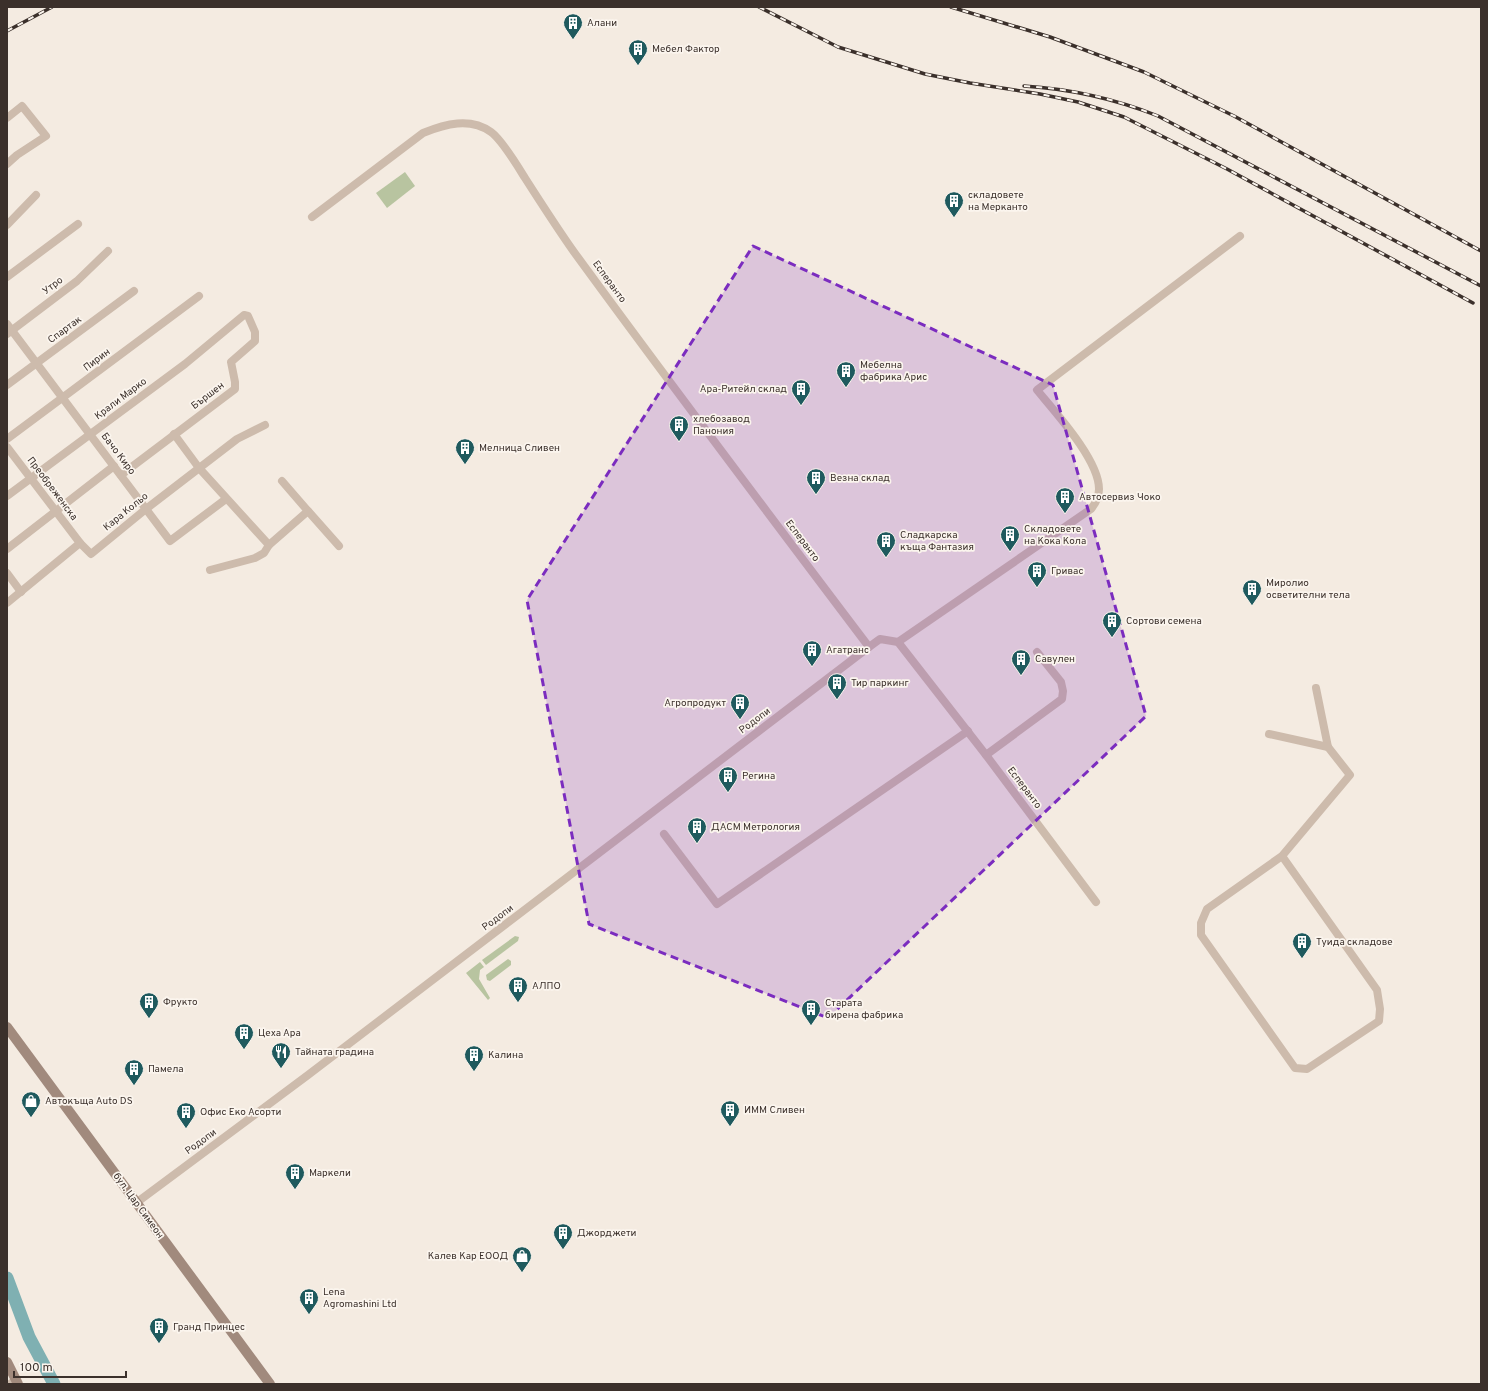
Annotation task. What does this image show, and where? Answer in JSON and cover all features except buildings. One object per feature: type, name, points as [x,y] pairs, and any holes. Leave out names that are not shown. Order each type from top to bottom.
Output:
[{"type":"main road","name":"бул. Цар Симеон","points":[[7,1027],[270,1384]]},
{"type":"main road","points":[[7,1362],[15,1382]]},
{"type":"street","points":[[7,118],[22,106],[46,136],[17,155],[7,164]]},
{"type":"street","name":"Есперанто","points":[[312,217],[423,133],[441,125],[462,123],[478,125],[492,133],[512,157],[566,240],[668,380],[870,647]]},
{"type":"street","points":[[7,225],[36,195]]},
{"type":"street","points":[[7,278],[78,224]]},
{"type":"street","points":[[870,647],[880,639],[898,642],[1095,505],[1099,490],[1096,472],[1076,438],[1037,390],[1240,236]]},
{"type":"street","name":"Утро","points":[[8,329],[77,280],[108,251]]},
{"type":"street","name":"Спартак","points":[[7,385],[134,291]]},
{"type":"street","name":"Пирин","points":[[7,439],[199,296]]},
{"type":"street","name":"Крали Марко","points":[[7,496],[185,364],[244,315]]},
{"type":"street","name":"Бършен","points":[[121,476],[174,434],[235,389],[231,362],[255,341],[256,337],[248,316],[244,315]]},
{"type":"street","name":"Бачо Киро","points":[[8,329],[63,398],[170,541],[226,499]]},
{"type":"street","name":"Кара Кольо","points":[[80,543],[91,554],[146,509],[237,439],[265,424]]},
{"type":"street","points":[[174,434],[226,499],[269,545]]},
{"type":"street","name":"Преобреженска","points":[[7,447],[80,543]]},
{"type":"street","points":[[7,549],[114,466]]},
{"type":"street","points":[[282,481],[339,546]]},
{"type":"street","points":[[210,570],[255,558],[264,553],[269,545],[308,511]]},
{"type":"street","points":[[7,603],[80,543]]},
{"type":"street","points":[[7,573],[21,592]]},
{"type":"street","name":"Есперанто","points":[[898,642],[986,754],[1096,902]]},
{"type":"street","name":"Родопи","points":[[136,1203],[308,1075],[870,647]]},
{"type":"street","points":[[986,754],[1062,699],[1063,691],[1061,682],[1037,652]]},
{"type":"street","points":[[1282,856],[1377,990],[1380,1009],[1379,1021],[1307,1069],[1295,1068],[1200,935],[1201,923],[1207,909],[1282,856],[1350,775],[1328,747],[1316,688]]},
{"type":"street","points":[[664,834],[717,904],[968,731]]},
{"type":"street","points":[[1269,734],[1328,747]]},
{"type":"highlighted area","points":[[753,246],[1053,385],[1146,716],[828,1018],[589,924],[527,600]]},
{"type":"green space","points":[[405,172],[415,186],[387,208],[376,193]]},
{"type":"green space","points":[[515,936],[519,937],[518,941],[486,965],[482,960]]},
{"type":"green space","points":[[508,959],[511,961],[511,965],[490,981],[487,980],[486,975]]},
{"type":"green space","points":[[480,962],[484,967],[480,970],[479,979],[490,998],[488,1000],[466,973]]},
{"type":"waterway","points":[[7,1278],[29,1337],[54,1384]]},
{"type":"railway","points":[[7,31],[52,7]]},
{"type":"railway","points":[[759,7],[838,47],[925,74],[1078,102],[1124,117],[1227,169],[1473,303]]},
{"type":"railway","points":[[951,7],[1050,37],[1144,72],[1234,116],[1481,251]]},
{"type":"railway","points":[[1024,86],[1059,89],[1092,95],[1125,104],[1158,116],[1481,286]]},
{"type":"place","name":"Алани","points":[[573,40]]},
{"type":"place","name":"Мебел Фактор","points":[[638,66]]},
{"type":"place","name":"складовете на Мерканто","points":[[954,218]]},
{"type":"place","name":"Мебелна фабрика Арис","points":[[846,388]]},
{"type":"place","name":"Ара-Ритейл склад","points":[[801,406]]},
{"type":"place","name":"хлебозавод Панония","points":[[679,442]]},
{"type":"place","name":"Мелница Сливен","points":[[465,465]]},
{"type":"place","name":"Везна склад","points":[[816,495]]},
{"type":"place","name":"Автосервиз Чоко","points":[[1065,514]]},
{"type":"place","name":"Складовете на Кока Кола","points":[[1010,552]]},
{"type":"place","name":"Сладкарска къща Фантазия","points":[[886,558]]},
{"type":"place","name":"Гривас","points":[[1037,588]]},
{"type":"place","name":"Миролио осветителни тела","points":[[1252,606]]},
{"type":"place","name":"Сортови семена","points":[[1112,638]]},
{"type":"place","name":"Агатранс","points":[[812,667]]},
{"type":"place","name":"Савулен","points":[[1021,676]]},
{"type":"place","name":"Тир паркинг","points":[[837,700]]},
{"type":"place","name":"Агропродукт","points":[[740,720]]},
{"type":"place","name":"Регина","points":[[728,793]]},
{"type":"place","name":"ДАСМ Метрология","points":[[697,844]]},
{"type":"place","name":"Туида складове","points":[[1302,959]]},
{"type":"place","name":"АЛПО","points":[[518,1003]]},
{"type":"place","name":"Фрукто","points":[[149,1019]]},
{"type":"place","name":"Старата бирена фабрика","points":[[811,1026]]},
{"type":"place","name":"Цеха Ара","points":[[244,1050]]},
{"type":"place","name":"Тайната градина","points":[[281,1069]]},
{"type":"place","name":"Калина","points":[[474,1072]]},
{"type":"place","name":"Памела","points":[[134,1086]]},
{"type":"place","name":"Автокъща Auto DS","points":[[31,1118]]},
{"type":"place","name":"ИММ Сливен","points":[[730,1127]]},
{"type":"place","name":"Офис Еко Асорти","points":[[186,1129]]},
{"type":"place","name":"Маркели","points":[[295,1190]]},
{"type":"place","name":"Джорджети","points":[[563,1250]]},
{"type":"place","name":"Калев Кар ЕООД","points":[[522,1273]]},
{"type":"place","name":"Lena Agromashini Ltd","points":[[309,1315]]},
{"type":"place","name":"Гранд Принцес","points":[[159,1344]]}]
